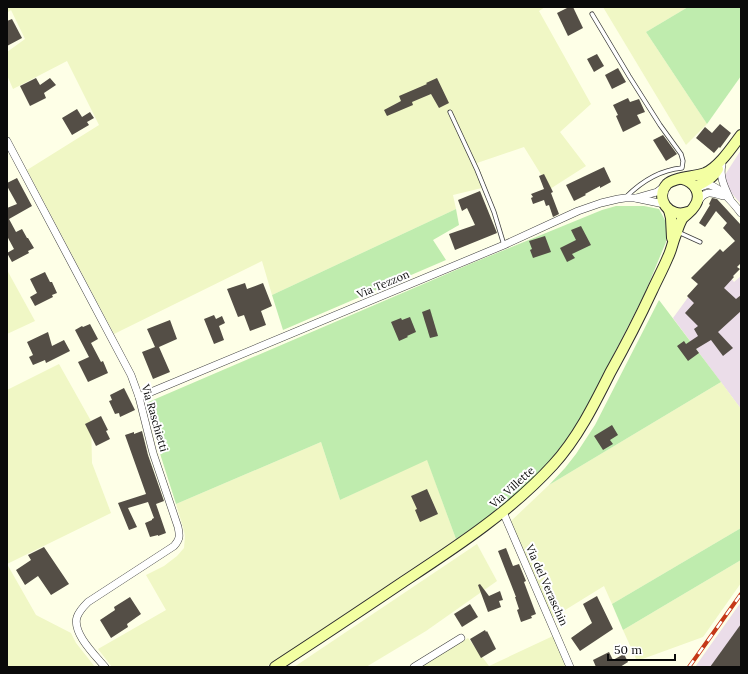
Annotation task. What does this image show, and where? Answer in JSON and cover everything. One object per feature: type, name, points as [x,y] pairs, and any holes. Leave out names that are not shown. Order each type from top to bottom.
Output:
[{"type":"street","points":[[696,188],[709,180],[716,172],[725,156],[741,135]]},
{"type":"street","name":"Via Raschietti","points":[[7,141],[131,375],[139,397],[153,453],[178,527],[178,541],[174,546],[88,602],[81,610],[76,623],[78,630],[83,640],[105,667]]},
{"type":"street","points":[[667,184],[677,179],[706,173],[725,156]]},
{"type":"street","points":[[725,156],[721,167],[721,173],[730,199]]},
{"type":"street","points":[[682,178],[692,183],[696,188]]},
{"type":"street","name":"Via Tezzon","points":[[139,397],[504,245],[578,211],[601,203],[618,199],[635,198],[657,192],[667,184]]},
{"type":"street","name":"Via Villette","points":[[667,184],[664,189],[663,199],[671,218],[673,242]]},
{"type":"street","points":[[696,188],[710,185],[715,187],[730,199],[741,213]]},
{"type":"street","name":"Via Villette","points":[[275,667],[437,560],[514,504],[553,464],[575,437],[595,403],[635,326],[669,256],[681,221],[692,209],[698,197],[696,188]]},
{"type":"street","points":[[667,207],[674,213],[683,214],[692,209],[703,195],[707,193],[718,194],[730,199]]},
{"type":"street","name":"Via Tezzon","points":[[635,198],[667,207]]},
{"type":"street","name":"Via del Veraschin","points":[[503,512],[570,667]]},
{"type":"street","points":[[414,667],[461,638]]},
{"type":"lane","points":[[592,14],[640,94],[681,154],[683,161],[682,168],[666,171],[648,180],[636,187],[625,198]]},
{"type":"lane","points":[[450,112],[477,170],[494,212],[504,245]]},
{"type":"lane","points":[[676,232],[700,242]]},
{"type":"shaded area","points":[[741,150],[741,204],[721,181]]},
{"type":"shaded area","points":[[716,259],[734,282],[741,276],[741,409],[673,318]]},
{"type":"shaded area","points":[[741,602],[741,667],[695,667]]},
{"type":"green space","points":[[7,7],[545,7],[539,11],[591,104],[560,132],[586,166],[550,189],[524,147],[477,163],[486,187],[453,195],[456,209],[272,295],[262,261],[114,334],[27,170],[99,125],[67,61],[13,89],[7,75],[7,52],[25,39],[11,10],[7,13]]},
{"type":"green space","points":[[603,7],[688,7],[646,32],[707,124],[686,145]]},
{"type":"green space","points":[[688,7],[741,7],[741,76],[707,124],[646,32]]},
{"type":"green space","points":[[616,206],[644,206],[659,209],[666,222],[666,242],[644,295],[581,418],[563,444],[542,470],[500,509],[456,539],[427,460],[340,500],[321,442],[176,504],[156,441],[146,403],[470,264],[602,210]]},
{"type":"green space","points":[[456,209],[459,225],[433,240],[446,260],[283,330],[272,295]]},
{"type":"green space","points":[[7,270],[35,321],[7,334]]},
{"type":"green space","points":[[659,300],[721,382],[549,485],[576,454],[595,425]]},
{"type":"green space","points":[[59,364],[91,421],[92,463],[111,513],[7,564],[7,390]]},
{"type":"green space","points":[[721,382],[741,409],[741,528],[612,604],[604,586],[549,620],[510,522],[549,485]]},
{"type":"green space","points":[[321,442],[340,500],[427,459],[456,539],[266,667],[112,667],[98,649],[166,610],[146,575],[164,566],[177,556],[184,548],[185,536],[176,504]]},
{"type":"green space","points":[[741,528],[741,560],[623,630],[612,604]]},
{"type":"green space","points":[[477,544],[497,581],[426,631],[366,667],[294,667]]},
{"type":"green space","points":[[741,560],[741,583],[703,637],[637,661],[623,630]]},
{"type":"green space","points":[[7,564],[36,615],[71,633],[76,643],[95,667],[7,667]]},
{"type":"green space","points":[[553,636],[566,667],[421,667],[468,638],[489,666]]},
{"type":"building","points":[[569,7],[573,7],[583,28],[568,36],[557,13]]},
{"type":"building","points":[[12,19],[22,38],[7,46],[7,21]]},
{"type":"building","points":[[597,54],[604,66],[594,72],[587,59]]},
{"type":"building","points":[[618,68],[626,82],[612,89],[605,75]]},
{"type":"building","points":[[36,78],[40,85],[50,78],[56,85],[44,93],[46,98],[30,106],[20,86]]},
{"type":"building","points":[[437,78],[449,103],[439,108],[431,94],[412,102],[413,105],[387,116],[384,110],[401,101],[399,96]]},
{"type":"building","points":[[628,98],[630,102],[639,99],[645,112],[637,115],[641,123],[623,132],[616,116],[618,115],[613,105]]},
{"type":"building","points":[[77,109],[82,117],[90,112],[94,118],[87,122],[89,125],[72,135],[62,118]]},
{"type":"building","points":[[720,124],[731,133],[720,148],[719,147],[714,153],[696,138],[705,127],[712,133]]},
{"type":"building","points":[[663,135],[677,154],[666,161],[653,140]]},
{"type":"building","points":[[604,167],[611,182],[600,188],[600,186],[574,201],[566,185]]},
{"type":"building","points":[[544,174],[553,192],[551,193],[559,214],[553,217],[549,205],[546,206],[544,200],[533,204],[531,198],[533,197],[531,194],[544,189],[539,176]]},
{"type":"building","points":[[17,178],[32,206],[9,219],[16,232],[22,229],[34,248],[28,251],[29,253],[12,262],[7,253],[14,249],[7,236],[7,208],[17,204],[7,186],[7,183]]},
{"type":"building","points":[[480,191],[497,233],[455,250],[449,234],[475,225],[467,208],[462,211],[458,200]]},
{"type":"building","points":[[712,198],[717,199],[741,225],[741,263],[737,267],[740,269],[724,288],[736,299],[741,295],[741,311],[718,332],[733,348],[723,356],[711,340],[696,349],[699,353],[688,361],[677,346],[684,341],[686,344],[698,336],[694,329],[698,326],[685,313],[694,303],[687,296],[698,284],[691,278],[720,249],[723,252],[735,241],[723,228],[727,223],[716,211],[705,227],[699,223],[710,205],[709,204]]},
{"type":"building","points":[[581,226],[591,245],[572,254],[575,258],[567,262],[560,248],[576,240],[571,230]]},
{"type":"building","points":[[545,236],[551,252],[533,258],[529,241]]},
{"type":"building","points":[[45,272],[57,293],[52,295],[53,297],[35,306],[30,297],[37,293],[30,279]]},
{"type":"building","points":[[245,283],[247,289],[263,283],[272,306],[261,311],[266,325],[250,331],[244,315],[238,317],[227,289]]},
{"type":"building","points":[[430,309],[438,336],[430,338],[422,312]]},
{"type":"building","points":[[214,315],[216,319],[222,316],[225,323],[219,326],[224,340],[214,344],[204,319]]},
{"type":"building","points":[[410,317],[416,332],[399,341],[391,322],[401,318],[402,320]]},
{"type":"building","points":[[170,320],[177,339],[159,347],[170,372],[153,379],[142,352],[155,347],[147,329]]},
{"type":"building","points":[[90,324],[98,339],[91,343],[101,362],[103,361],[108,373],[88,382],[78,362],[89,357],[75,330]]},
{"type":"building","points":[[48,332],[52,346],[64,340],[70,351],[46,363],[45,360],[33,365],[29,357],[33,355],[27,342]]},
{"type":"building","points":[[124,388],[135,410],[120,417],[119,413],[115,414],[109,401],[112,400],[110,395]]},
{"type":"building","points":[[101,416],[108,430],[106,431],[110,439],[96,446],[85,424]]},
{"type":"building","points":[[612,425],[618,435],[610,440],[613,444],[603,450],[594,436]]},
{"type":"building","points":[[142,431],[148,455],[164,501],[156,504],[166,533],[150,537],[145,523],[154,518],[148,502],[128,508],[137,527],[129,530],[118,503],[146,494],[125,435]]},
{"type":"building","points":[[427,489],[438,514],[420,522],[415,510],[417,509],[411,496]]},
{"type":"building","points":[[44,547],[69,584],[51,595],[38,576],[25,585],[16,570],[31,560],[28,555]]},
{"type":"building","points":[[506,548],[513,566],[519,564],[536,614],[531,616],[532,618],[521,622],[517,610],[519,609],[516,597],[498,551]]},
{"type":"building","points":[[480,584],[489,596],[500,591],[503,600],[499,601],[501,607],[488,612],[478,585]]},
{"type":"building","points":[[597,596],[613,629],[580,651],[571,638],[592,623],[583,604]]},
{"type":"building","points":[[130,597],[141,614],[127,624],[128,627],[111,638],[100,620],[115,610],[114,607]]},
{"type":"building","points":[[470,604],[478,617],[462,627],[454,614]]},
{"type":"building","points":[[741,624],[741,667],[710,667]]},
{"type":"building","points":[[485,630],[486,632],[487,631],[496,649],[481,658],[470,639]]},
{"type":"building","points":[[609,652],[613,660],[624,654],[628,662],[620,667],[596,667],[593,660]]},
{"type":"railway","points":[[689,667],[741,594]]}]
